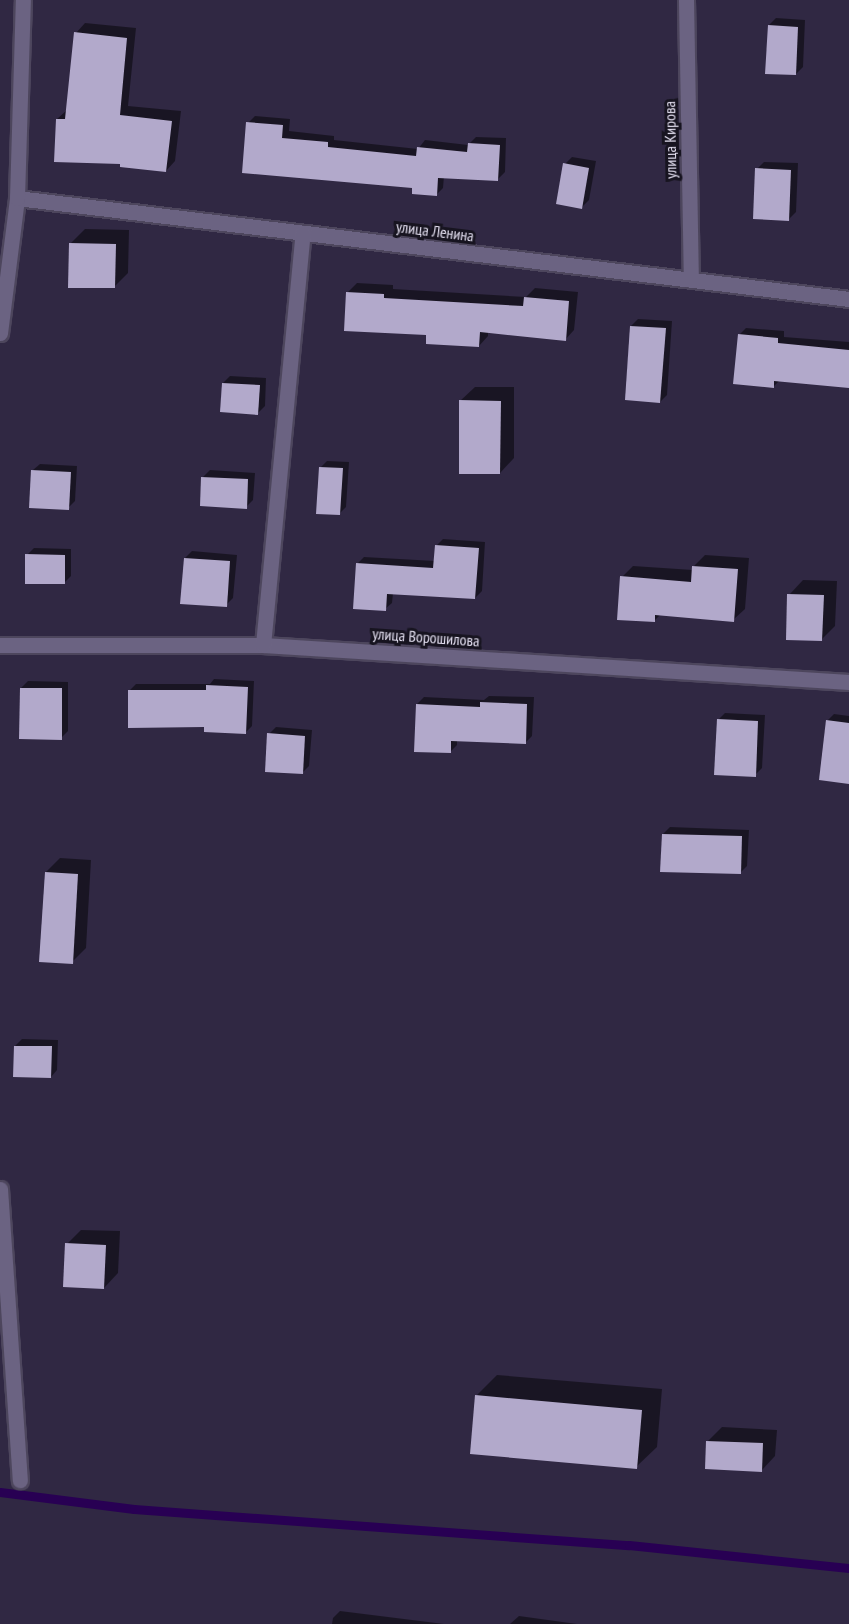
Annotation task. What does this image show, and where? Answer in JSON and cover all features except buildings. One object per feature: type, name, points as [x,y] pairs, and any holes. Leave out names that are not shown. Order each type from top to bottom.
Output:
[{"type":"street","points":[[0,333],[17,198],[23,0]]},
{"type":"street","name":"улица Кирова","points":[[686,0],[691,280]]},
{"type":"street","name":"улица Ленина","points":[[17,198],[849,299]]},
{"type":"street","points":[[263,645],[303,233]]},
{"type":"street","name":"улица Ворошилова","points":[[0,645],[263,645],[849,682]]},
{"type":"street","points":[[0,1189],[20,1480]]},
{"type":"waterway","points":[[0,1492],[134,1509],[629,1545],[849,1568]]}]
